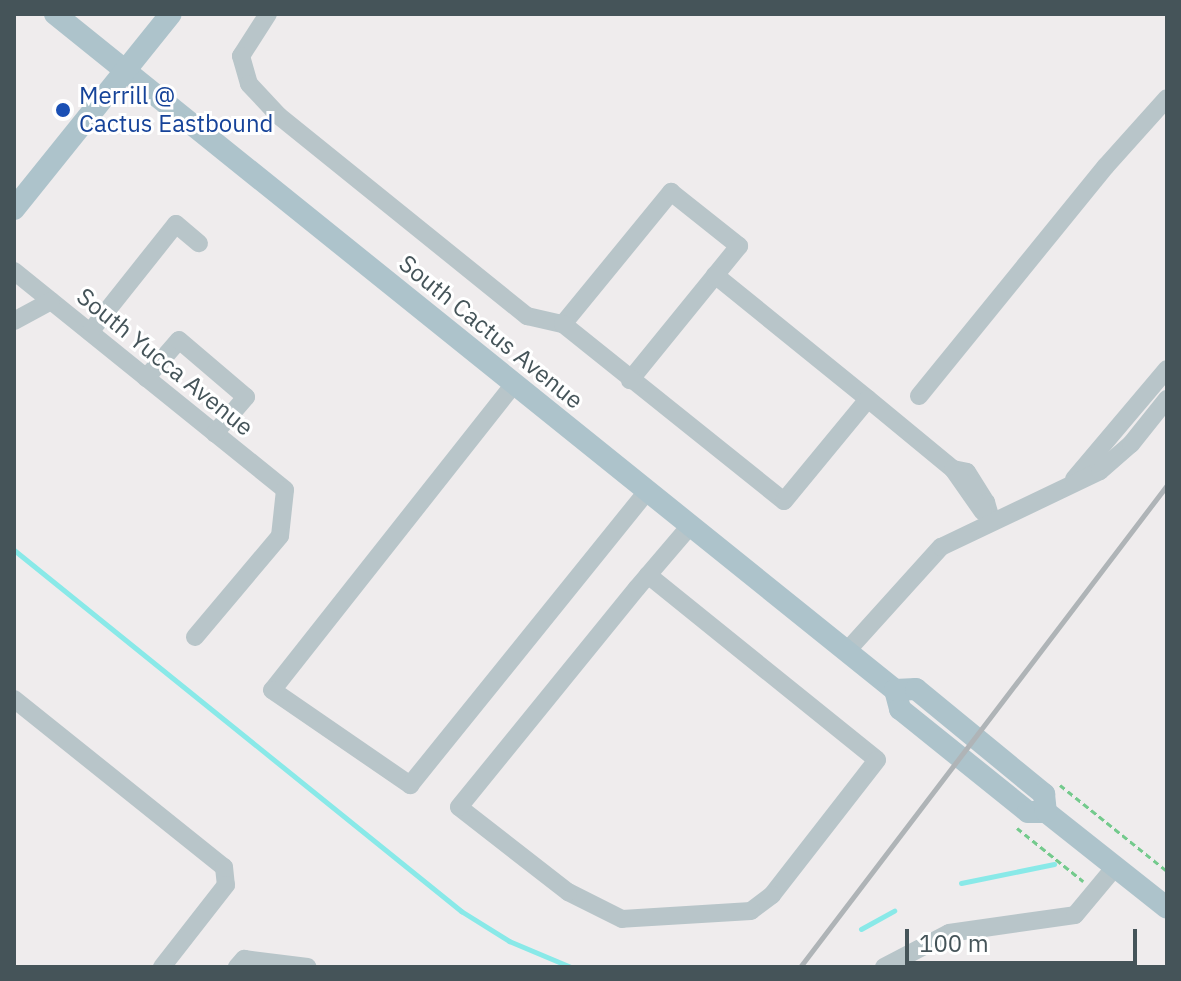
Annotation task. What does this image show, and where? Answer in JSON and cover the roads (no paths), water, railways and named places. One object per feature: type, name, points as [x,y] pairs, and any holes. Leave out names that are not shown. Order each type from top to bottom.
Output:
[{"type":"main road","name":"South Cactus Avenue","points":[[55,14],[895,690],[900,709],[1028,812],[1046,812],[1167,908]]},
{"type":"main road","points":[[14,209],[171,14]]},
{"type":"street","points":[[268,14],[241,56],[249,84],[261,98],[527,316],[563,324],[784,501],[868,399]]},
{"type":"street","points":[[919,396],[1106,166],[1167,98]]},
{"type":"street","points":[[563,324],[671,192],[739,246],[630,380]]},
{"type":"street","points":[[90,332],[176,224],[199,243]]},
{"type":"street","name":"South Yucca Avenue","points":[[14,271],[285,490],[280,536],[195,637]]},
{"type":"street","points":[[715,275],[953,469],[967,472],[986,502],[991,519]]},
{"type":"street","points":[[14,321],[51,301]]},
{"type":"street","points":[[146,378],[179,340],[246,397],[215,433]]},
{"type":"street","points":[[1064,490],[1167,369]]},
{"type":"street","points":[[514,384],[272,690],[410,785],[647,491]]},
{"type":"street","points":[[846,652],[921,563],[991,519],[1064,490],[1100,471],[1131,444],[1167,399]]},
{"type":"street","points":[[648,575],[877,760],[772,895],[751,911],[622,919],[568,892],[459,807],[648,575],[690,526]]},
{"type":"street","points":[[14,699],[224,867],[226,885],[162,967]]},
{"type":"street","points":[[884,967],[907,950],[949,933],[1075,915],[1115,867]]},
{"type":"street","points":[[237,967],[244,959],[308,967]]},
{"type":"waterway","points":[[14,550],[461,911],[509,941],[571,967]]},
{"type":"waterway","points":[[961,883],[1054,864]]},
{"type":"waterway","points":[[861,929],[894,911]]},
{"type":"railway","points":[[800,967],[1167,485]]},
{"type":"place","name":"Merrill @ Cactus Eastbound","points":[[63,110]]}]
